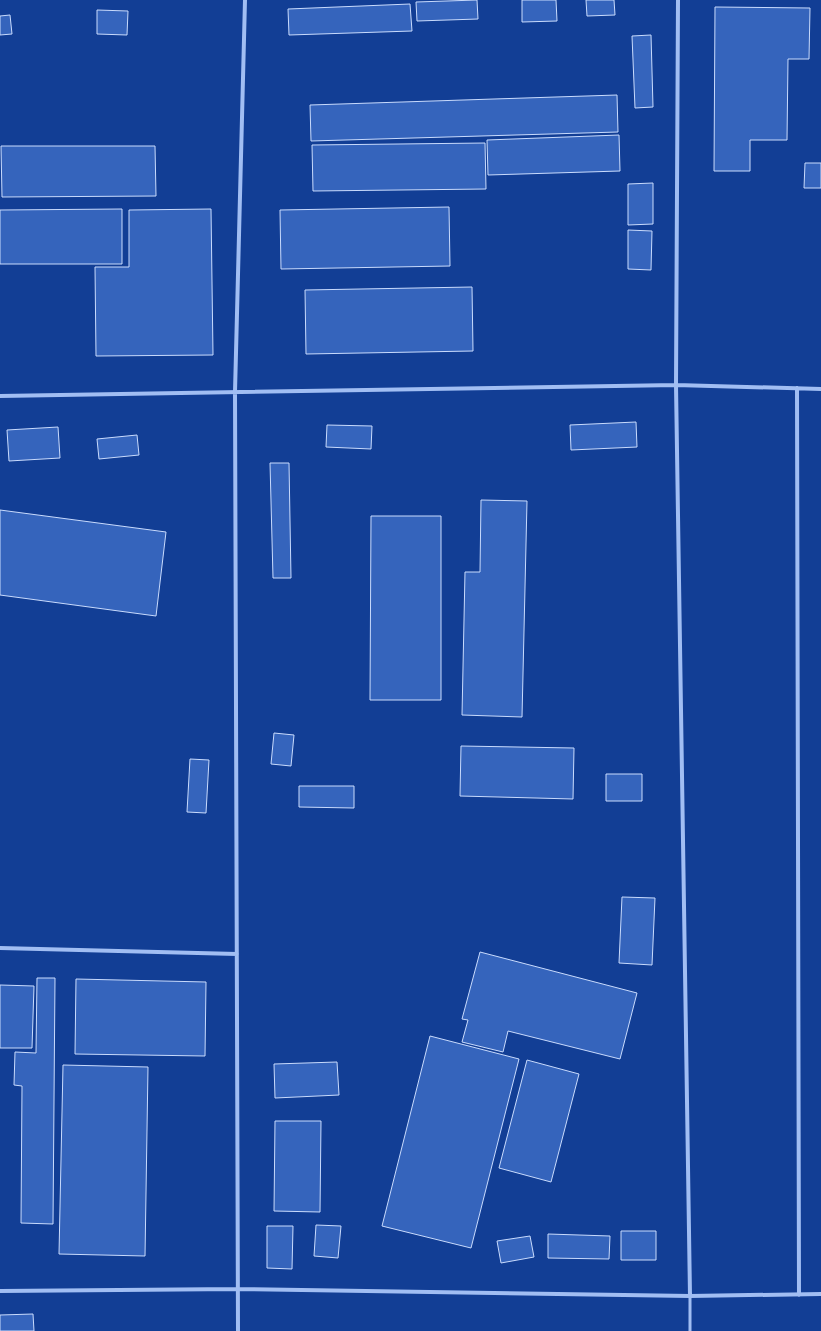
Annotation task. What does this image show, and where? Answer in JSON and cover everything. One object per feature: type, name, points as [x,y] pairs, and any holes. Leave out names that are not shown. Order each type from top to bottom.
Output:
[{"type":"street","points":[[238,1331],[235,392],[244,0]]},
{"type":"street","points":[[678,0],[676,385],[690,1296]]},
{"type":"street","points":[[0,396],[676,385],[821,388]]},
{"type":"street","points":[[797,388],[799,1295]]},
{"type":"street","points":[[0,948],[236,954]]},
{"type":"street","points":[[0,1292],[237,1289],[690,1296],[821,1294]]},
{"type":"lane","points":[[690,1296],[690,1331]]},
{"type":"building","points":[[477,0],[478,19],[417,21],[416,2]]},
{"type":"building","points":[[522,0],[556,0],[557,21],[522,22]]},
{"type":"building","points":[[586,0],[614,0],[615,15],[587,16]]},
{"type":"building","points":[[410,4],[412,31],[289,35],[288,9]]},
{"type":"building","points":[[715,7],[810,8],[809,59],[788,59],[787,140],[750,140],[750,171],[714,171]]},
{"type":"building","points":[[97,10],[128,11],[127,35],[97,34]]},
{"type":"building","points":[[10,15],[12,34],[0,35],[0,16]]},
{"type":"building","points":[[651,35],[653,107],[635,108],[632,36]]},
{"type":"building","points":[[617,95],[618,132],[311,141],[310,105]]},
{"type":"building","points":[[619,135],[620,171],[488,175],[487,140]]},
{"type":"building","points":[[485,143],[486,189],[313,191],[312,145]]},
{"type":"building","points":[[1,146],[155,146],[156,196],[2,197]]},
{"type":"building","points":[[805,163],[821,163],[821,188],[804,188]]},
{"type":"building","points":[[653,183],[653,224],[628,225],[628,184]]},
{"type":"building","points":[[449,207],[450,266],[281,269],[280,210]]},
{"type":"building","points":[[122,209],[122,264],[0,264],[0,210]]},
{"type":"building","points":[[211,209],[213,355],[96,356],[95,267],[129,267],[129,210]]},
{"type":"building","points":[[628,230],[652,231],[651,270],[628,269]]},
{"type":"building","points":[[472,287],[473,351],[306,354],[305,290]]},
{"type":"building","points":[[636,422],[637,447],[571,450],[570,425]]},
{"type":"building","points":[[327,425],[372,426],[371,449],[326,447]]},
{"type":"building","points":[[58,427],[60,458],[9,461],[7,430]]},
{"type":"building","points":[[137,435],[139,455],[99,459],[97,439]]},
{"type":"building","points":[[270,463],[289,463],[291,578],[273,578]]},
{"type":"building","points":[[481,500],[527,501],[522,717],[462,715],[465,572],[480,572]]},
{"type":"building","points":[[0,510],[166,532],[156,616],[0,595]]},
{"type":"building","points":[[371,516],[441,516],[441,700],[370,700]]},
{"type":"building","points":[[274,733],[294,735],[291,766],[271,764]]},
{"type":"building","points":[[461,746],[574,748],[573,799],[460,796]]},
{"type":"building","points":[[190,759],[209,760],[206,813],[187,812]]},
{"type":"building","points":[[606,774],[642,774],[642,801],[606,801]]},
{"type":"building","points":[[299,786],[354,786],[354,808],[299,807]]},
{"type":"building","points":[[622,897],[655,898],[652,965],[619,963]]},
{"type":"building","points":[[480,952],[637,993],[620,1059],[508,1031],[503,1052],[462,1042],[468,1020],[462,1019]]},
{"type":"building","points":[[37,978],[55,978],[53,1224],[21,1223],[22,1086],[14,1085],[15,1052],[36,1053]]},
{"type":"building","points":[[76,979],[206,982],[205,1056],[75,1054]]},
{"type":"building","points":[[0,985],[34,986],[32,1048],[0,1048]]},
{"type":"building","points":[[430,1036],[519,1059],[471,1248],[382,1226]]},
{"type":"building","points":[[527,1060],[579,1074],[551,1182],[499,1168]]},
{"type":"building","points":[[337,1062],[339,1095],[275,1098],[274,1064]]},
{"type":"building","points":[[63,1065],[148,1067],[145,1256],[59,1254]]},
{"type":"building","points":[[275,1121],[321,1121],[320,1212],[274,1211]]},
{"type":"building","points":[[316,1225],[341,1226],[338,1258],[314,1256]]},
{"type":"building","points":[[267,1226],[293,1226],[292,1269],[267,1268]]},
{"type":"building","points":[[621,1231],[656,1231],[656,1260],[621,1260]]},
{"type":"building","points":[[548,1234],[610,1236],[609,1259],[548,1258]]},
{"type":"building","points":[[530,1236],[534,1257],[501,1263],[497,1241]]},
{"type":"building","points":[[33,1314],[34,1331],[0,1331],[0,1315]]}]
